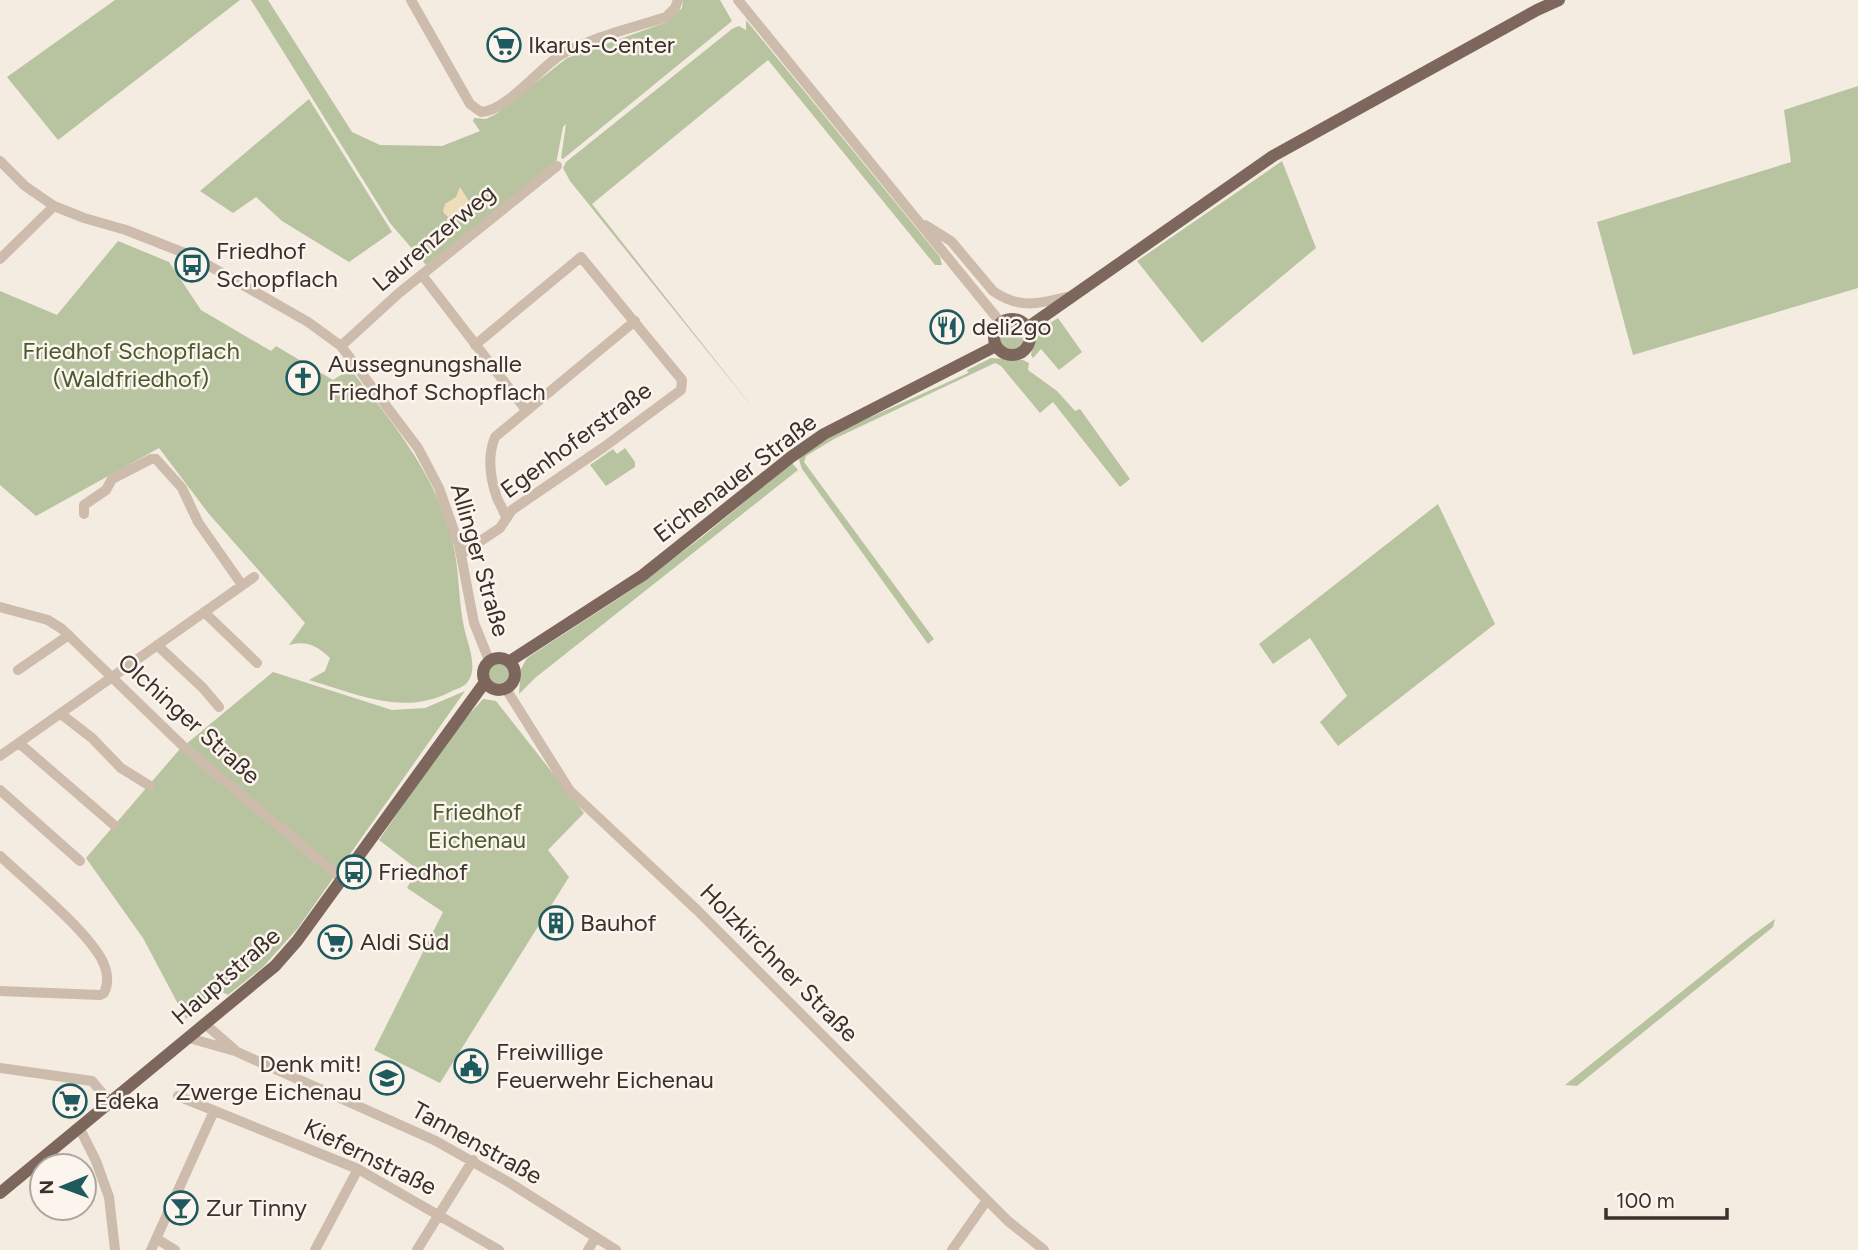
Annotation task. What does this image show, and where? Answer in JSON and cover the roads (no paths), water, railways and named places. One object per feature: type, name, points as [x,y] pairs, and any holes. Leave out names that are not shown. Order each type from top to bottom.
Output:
[{"type":"main road","points":[[1027,328],[1273,156],[1559,0]]},
{"type":"main road","points":[[1015,320],[1027,328],[1029,340],[1020,353],[1007,354],[996,346],[994,336],[1001,323],[1015,320]]},
{"type":"main road","name":"Eichenauer Straße","points":[[510,661],[643,575],[791,457],[824,434],[996,346]]},
{"type":"main road","points":[[500,657],[510,661],[514,667],[515,678],[506,689],[493,689],[485,682],[483,672],[489,660],[500,657]]},
{"type":"main road","name":"Hauptstraße","points":[[0,1193],[275,966],[297,942],[485,682]]},
{"type":"street","points":[[411,0],[470,104],[481,111],[498,107],[560,56],[579,46],[666,17],[676,8],[678,0]]},
{"type":"street","points":[[738,0],[1001,323]]},
{"type":"street","name":"Allinger Straße","points":[[0,161],[25,186],[54,206],[192,256],[308,322],[341,346],[396,416],[423,457],[448,508],[461,554],[474,623],[489,660]]},
{"type":"street","name":"Laurenzerweg","points":[[341,346],[422,275],[557,166]]},
{"type":"street","points":[[0,259],[54,206]]},
{"type":"street","points":[[918,221],[951,241],[1002,298],[1032,305],[1075,297]]},
{"type":"street","points":[[475,345],[581,257],[635,321],[495,438],[490,454],[497,495],[506,518]]},
{"type":"street","points":[[422,275],[526,410]]},
{"type":"street","name":"Egenhoferstraße","points":[[461,554],[500,528],[512,510],[681,390],[682,380],[635,321]]},
{"type":"street","points":[[84,514],[84,505],[106,491],[112,479],[156,459],[182,488],[198,522],[242,585]]},
{"type":"street","points":[[0,756],[254,578]]},
{"type":"street","name":"Olchinger Straße","points":[[0,608],[48,620],[69,635],[185,748],[342,879]]},
{"type":"street","points":[[204,611],[257,663]]},
{"type":"street","points":[[18,670],[69,635]]},
{"type":"street","points":[[157,645],[203,688],[219,707]]},
{"type":"street","name":"Holzkirchner Straße","points":[[506,689],[570,791],[706,919],[1008,1221],[1044,1250]]},
{"type":"street","points":[[61,714],[92,738],[121,768],[150,786]]},
{"type":"street","points":[[19,743],[114,825]]},
{"type":"street","points":[[0,790],[80,861]]},
{"type":"street","points":[[0,856],[76,929],[101,959],[107,984],[104,993],[100,995],[0,991]]},
{"type":"street","name":"Tannenstraße","points":[[205,1024],[235,1051]]},
{"type":"street","name":"Tannenstraße","points":[[189,1038],[235,1051],[414,1130],[473,1160],[616,1250]]},
{"type":"street","points":[[0,1068],[92,1081],[109,1101]]},
{"type":"street","name":"Kiefernstraße","points":[[178,1096],[358,1169],[499,1250]]},
{"type":"street","points":[[151,1250],[214,1111]]},
{"type":"street","points":[[79,1127],[96,1161],[109,1197],[115,1250]]},
{"type":"street","points":[[417,1250],[473,1160]]},
{"type":"street","points":[[315,1250],[358,1169]]},
{"type":"street","points":[[952,1250],[987,1200]]},
{"type":"street","points":[[588,1250],[596,1237]]},
{"type":"street","points":[[157,1239],[174,1250]]},
{"type":"place","name":"Ikarus-Center","points":[[504,45]]},
{"type":"place","name":"Friedhof Schopflach","points":[[192,265]]},
{"type":"place","name":"deli2go","points":[[947,327]]},
{"type":"place","name":"Aussegnungshalle Friedhof Schopflach","points":[[303,378]]},
{"type":"place","name":"Friedhof","points":[[354,872]]},
{"type":"place","name":"Bauhof","points":[[556,923]]},
{"type":"place","name":"Aldi Süd","points":[[335,942]]},
{"type":"place","name":"Freiwillige Feuerwehr Eichenau","points":[[471,1066]]},
{"type":"place","name":"Denk mit! Zwerge Eichenau","points":[[387,1078]]},
{"type":"place","name":"Edeka","points":[[70,1101]]},
{"type":"place","name":"Zur Tinny","points":[[181,1208]]},
{"type":"park label","name":"Friedhof Schopflach (Waldfriedhof)","points":[[131,365]]},
{"type":"park label","name":"Friedhof Eichenau","points":[[477,826]]}]
